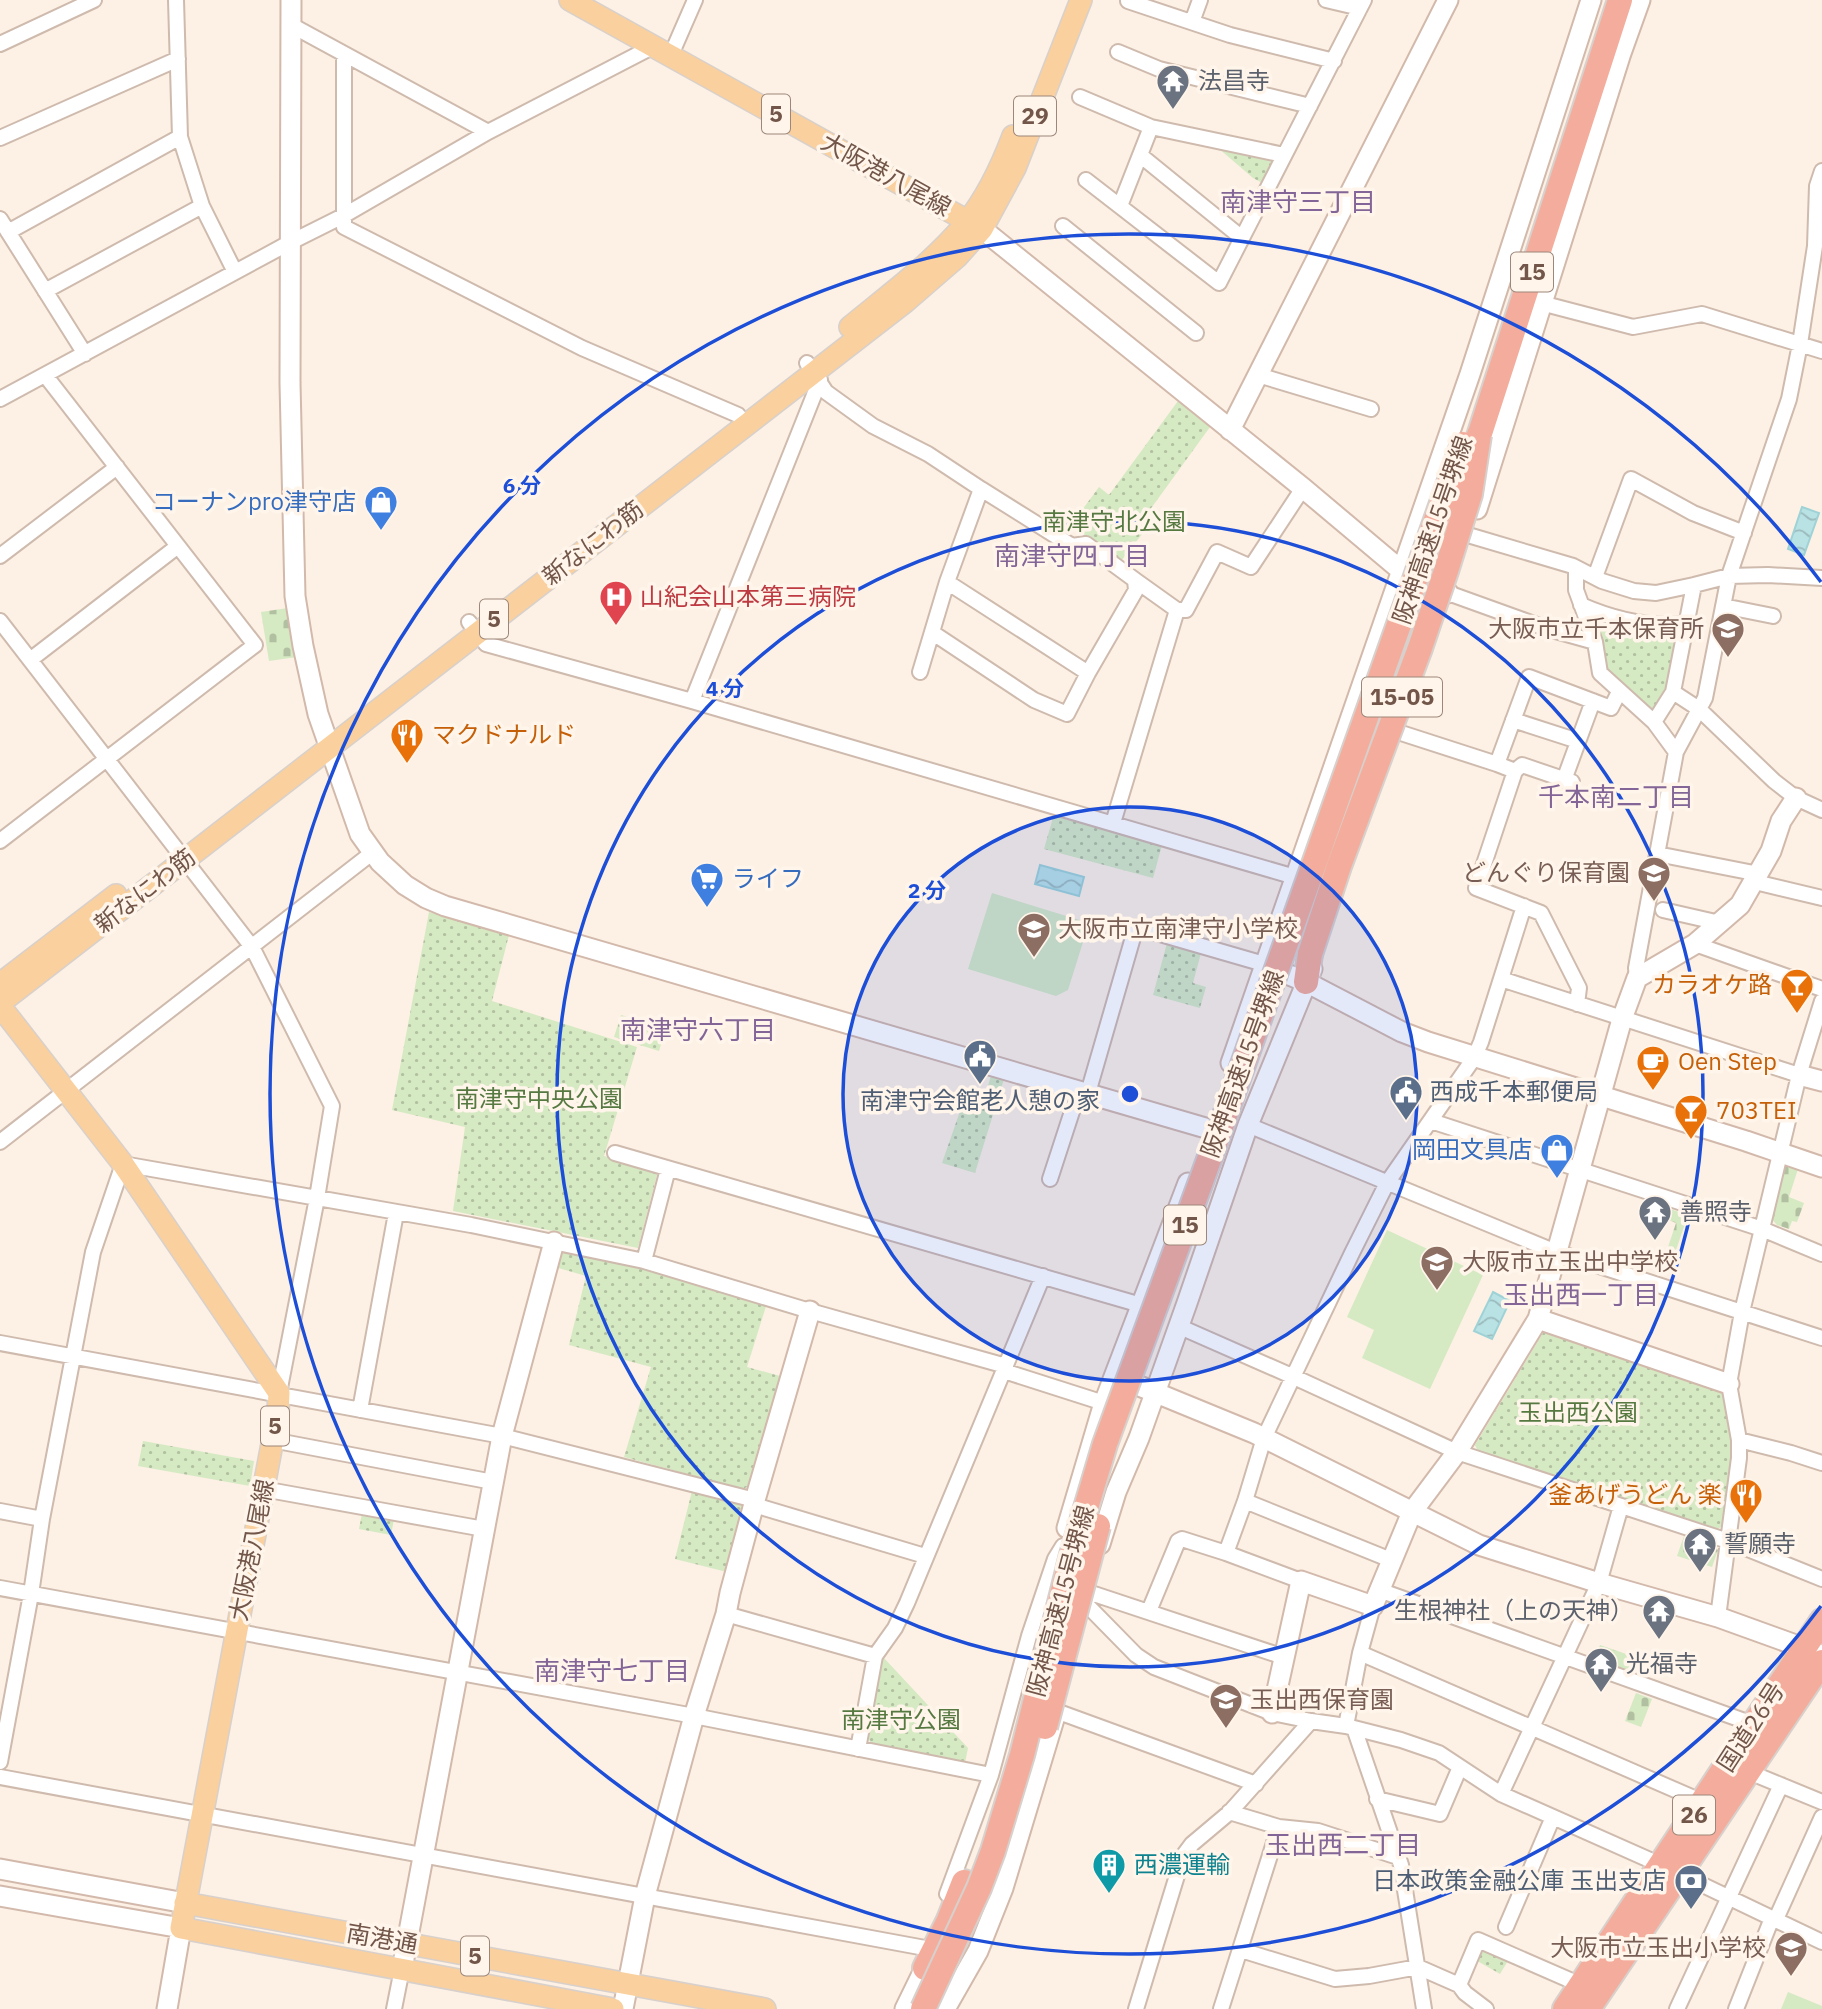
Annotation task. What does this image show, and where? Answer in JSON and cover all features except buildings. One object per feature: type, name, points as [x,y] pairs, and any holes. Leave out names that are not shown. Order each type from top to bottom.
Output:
[{"type":"highway","name":"阪神高速15号堺線","points":[[923,2009],[979,1888],[993,1851],[1021,1755],[1068,1567],[1105,1444],[1228,1108],[1463,444],[1608,0]]},
{"type":"highway","name":"阪神高速15号堺線","points":[[939,2009],[971,1943],[1006,1858],[1036,1763],[1097,1528],[1127,1432],[1392,689],[1479,435],[1620,0]]},
{"type":"highway","name":"15-05","points":[[1306,982],[1310,954],[1339,866],[1446,570],[1470,494],[1479,435]]},
{"type":"highway","name":"15","points":[[925,1958],[949,1920],[1004,1768],[1061,1553],[1105,1444]]},
{"type":"highway","name":"国道26号","points":[[1566,2009],[1581,1985],[1749,1772],[1816,1655],[1822,1621]]},
{"type":"highway","name":"国道26号","points":[[1588,2009],[1670,1870],[1703,1802],[1753,1724],[1816,1655]]},
{"type":"main road","name":"大阪港八尾線","points":[[569,0],[975,225]]},
{"type":"main road","name":"新なにわ筋","points":[[975,225],[1010,144],[1065,0]]},
{"type":"main road","name":"新なにわ筋","points":[[0,984],[180,854],[742,420],[814,372],[905,302],[957,257],[975,225],[1015,168],[1081,0]]},
{"type":"main road","name":"新なにわ筋","points":[[0,1005],[180,854]]},
{"type":"main road","name":"5","points":[[0,1005],[122,1164],[279,1394]]},
{"type":"main road","name":"大阪港八尾線","points":[[181,1928],[279,1394]]},
{"type":"main road","name":"南港通","points":[[185,1903],[765,2009]]},
{"type":"main road","name":"南港通","points":[[181,1928],[613,2009]]},
{"type":"street","points":[[0,44],[94,0]]},
{"type":"street","points":[[176,0],[180,137],[202,206],[235,272]]},
{"type":"street","points":[[290,0],[290,383],[295,596],[318,714],[356,825],[372,853],[405,885],[445,906],[1209,1129]]},
{"type":"street","points":[[0,399],[343,216],[488,132],[662,51],[695,0]]},
{"type":"street","points":[[1192,22],[1200,0]]},
{"type":"street","points":[[1086,180],[1219,283],[1362,4],[1326,0]]},
{"type":"street","points":[[1230,430],[1448,0]]},
{"type":"street","points":[[0,1777],[645,1896],[925,1958],[946,1947],[978,1871],[993,1825],[1062,1569],[1063,1546],[1104,1403],[1209,1129],[1264,964],[1403,572],[1591,0]]},
{"type":"street","points":[[946,2009],[978,1951],[1003,1888],[1056,1711],[1084,1596],[1116,1492],[1139,1438],[1248,1125],[1326,937],[1448,593],[1640,0]]},
{"type":"street","points":[[1128,1],[1230,35],[1334,61]]},
{"type":"street","points":[[291,25],[488,132]]},
{"type":"street","points":[[1118,52],[1159,69],[1310,106]]},
{"type":"street","points":[[344,54],[344,227],[573,343],[742,420]]},
{"type":"street","points":[[0,138],[178,60]]},
{"type":"street","points":[[1080,97],[1151,127],[1284,155]]},
{"type":"street","points":[[1120,206],[1151,127]]},
{"type":"street","points":[[85,354],[4,226],[180,137]]},
{"type":"street","points":[[1140,155],[1242,238]]},
{"type":"street","points":[[1424,2009],[1410,1913],[1398,1857],[1350,1727],[1360,1653],[1376,1598],[1412,1512],[1457,1452],[1538,1319],[1622,1019],[1637,978],[1636,968],[1676,752],[1705,698],[1729,576],[1789,400],[1815,246],[1820,204],[1818,186],[1822,172]]},
{"type":"street","points":[[45,291],[202,206]]},
{"type":"street","points":[[975,225],[1303,488],[1403,572],[1448,593],[1545,628],[1595,642]]},
{"type":"street","points":[[1063,226],[1196,333]]},
{"type":"street","points":[[1541,303],[1633,327],[1702,314],[1822,351]]},
{"type":"street","points":[[814,372],[826,393],[873,426],[928,454],[1072,546],[1086,544],[1177,610],[1186,610],[1217,552],[1251,567],[1303,488]]},
{"type":"street","points":[[692,702],[814,372]]},
{"type":"street","points":[[0,841],[255,645],[45,375]]},
{"type":"street","points":[[1258,375],[1371,409]]},
{"type":"street","points":[[0,556],[117,467]]},
{"type":"street","points":[[1595,577],[1631,479],[1693,513],[1744,533]]},
{"type":"street","points":[[920,672],[947,582],[981,489]]},
{"type":"street","points":[[1468,535],[1576,568],[1634,591],[1656,593],[1729,576],[1822,578]]},
{"type":"street","points":[[30,660],[178,546]]},
{"type":"street","points":[[1576,568],[1576,590],[1595,642],[1600,673],[1654,722],[1676,752]]},
{"type":"street","points":[[933,633],[1034,700],[1067,715],[1136,590],[1135,580]]},
{"type":"street","points":[[947,582],[1088,673]]},
{"type":"street","points":[[1654,722],[1673,692],[1694,585]]},
{"type":"street","points":[[1581,605],[1608,617],[1631,622],[1662,626],[1687,624]]},
{"type":"street","points":[[1723,606],[1773,616]]},
{"type":"street","points":[[1113,823],[1177,610]]},
{"type":"street","points":[[0,621],[252,947],[332,1106],[279,1394]]},
{"type":"street","points":[[473,627],[486,644],[1295,877]]},
{"type":"street","points":[[1497,764],[1529,677],[1611,708],[1619,692]]},
{"type":"street","points":[[1673,692],[1699,709],[1796,798],[1822,810]]},
{"type":"street","points":[[1577,1004],[1579,988],[1541,913],[1476,888],[1515,771],[1522,765],[1568,781],[1578,741],[1593,701]]},
{"type":"street","points":[[1513,720],[1578,741]]},
{"type":"street","points":[[1398,733],[1515,771]]},
{"type":"street","points":[[1637,978],[1695,944],[1741,905],[1771,850],[1781,821],[1796,798]]},
{"type":"street","points":[[0,1142],[372,853]]},
{"type":"street","points":[[1657,854],[1757,878],[1822,898]]},
{"type":"street","points":[[1226,1553],[1264,1438],[1387,1182],[1474,1058],[1524,906]]},
{"type":"street","points":[[1663,910],[1720,923]]},
{"type":"street","points":[[1050,1179],[1084,1091],[1136,927],[1264,964],[1306,982],[1402,1032],[1474,1058],[1822,1167]]},
{"type":"street","points":[[1695,944],[1822,989]]},
{"type":"street","points":[[1501,979],[1822,1081]]},
{"type":"street","points":[[1718,1617],[1739,1458],[1739,1440],[1729,1384],[1742,1312],[1779,1152],[1822,1001]]},
{"type":"street","points":[[1431,1121],[1762,1229],[1822,1254]]},
{"type":"street","points":[[1248,1125],[1556,1252],[1822,1338]]},
{"type":"street","points":[[615,1153],[1141,1305]]},
{"type":"street","points":[[0,1762],[7,1682],[31,1594],[42,1519],[93,1252],[122,1164],[555,1242],[644,1261],[1005,1368],[1104,1403]]},
{"type":"street","points":[[644,1261],[668,1169]]},
{"type":"street","points":[[360,1410],[396,1213]]},
{"type":"street","points":[[394,2009],[492,1482],[555,1242]]},
{"type":"street","points":[[858,1749],[875,1656],[895,1628],[1043,1276]]},
{"type":"street","points":[[623,2009],[645,1896],[810,1311]]},
{"type":"street","points":[[1538,1319],[1729,1384]]},
{"type":"street","points":[[1178,1326],[1457,1452],[1728,1542],[1822,1579]]},
{"type":"street","points":[[0,1343],[502,1436],[754,1503],[925,1556]]},
{"type":"street","points":[[1115,1376],[1264,1438],[1479,1545],[1718,1617],[1816,1655]]},
{"type":"street","points":[[272,1440],[492,1482]]},
{"type":"street","points":[[1739,1440],[1822,1463]]},
{"type":"street","points":[[263,1489],[484,1529]]},
{"type":"street","points":[[1245,1501],[1391,1560]]},
{"type":"street","points":[[1501,1794],[1599,1583],[1621,1506]]},
{"type":"street","points":[[0,1511],[42,1519]]},
{"type":"street","points":[[1149,1611],[1178,1541],[1182,1539],[1301,1581],[1376,1598],[1566,1657],[1753,1724]]},
{"type":"street","points":[[905,2009],[991,1775],[1029,1636],[1055,1559],[1063,1546]]},
{"type":"street","points":[[1272,1713],[1301,1581]]},
{"type":"street","points":[[0,1588],[694,1716],[991,1775]]},
{"type":"street","points":[[1084,1596],[1149,1611],[1284,1657]]},
{"type":"street","points":[[1084,1596],[1136,1656],[1154,1667],[1272,1713],[1350,1727],[1439,1753],[1501,1794],[1822,1941]]},
{"type":"street","points":[[726,1614],[875,1656]]},
{"type":"street","points":[[1360,1653],[1703,1802]]},
{"type":"street","points":[[1056,1711],[1256,1784]]},
{"type":"street","points":[[1136,2009],[1183,1856],[1192,1844],[1256,1784],[1311,1721]]},
{"type":"street","points":[[1377,1799],[1440,1814],[1460,1767]]},
{"type":"street","points":[[1749,1772],[1822,1801]]},
{"type":"street","points":[[1677,2009],[1781,1785]]},
{"type":"street","points":[[1229,1812],[1279,1827],[1318,1831],[1398,1857]]},
{"type":"street","points":[[1506,1927],[1553,1817]]},
{"type":"street","points":[[1736,2009],[1774,1919],[1822,1817]]},
{"type":"street","points":[[1221,2009],[1279,1827]]},
{"type":"street","name":"南港通","points":[[0,1869],[185,1903]]},
{"type":"street","name":"南港通","points":[[0,1896],[181,1928]]},
{"type":"street","points":[[167,2009],[181,1928]]},
{"type":"street","points":[[1459,1985],[1478,1940],[1581,1985]]},
{"type":"street","points":[[1241,1950],[1335,1979],[1418,1967],[1459,1985],[1486,2009]]},
{"type":"green space","points":[[1217,147],[1280,158],[1266,185],[1253,178]]},
{"type":"green space","name":"南津守北公園","points":[[1178,401],[1210,427],[1144,518],[1150,524],[1121,561],[1071,525],[1099,487],[1109,495]]},
{"type":"green space","points":[[288,608],[297,657],[269,661],[261,612]]},
{"type":"green space","points":[[1594,615],[1627,629],[1680,631],[1671,686],[1656,714],[1613,678],[1602,658],[1589,620]]},
{"type":"green space","points":[[1054,814],[1162,845],[1153,878],[1044,849]]},
{"type":"green space","points":[[992,893],[1089,923],[1068,990],[1056,996],[968,969]]},
{"type":"green space","name":"南津守中央公園","points":[[429,912],[509,935],[492,1001],[637,1047],[604,1156],[658,1171],[638,1248],[453,1211],[465,1127],[392,1110]]},
{"type":"green space","points":[[1167,943],[1201,953],[1193,983],[1206,987],[1200,1008],[1153,995]]},
{"type":"green space","points":[[621,1015],[666,1028],[659,1051],[614,1037]]},
{"type":"green space","points":[[991,1075],[1004,1079],[975,1173],[942,1163],[966,1094],[984,1100]]},
{"type":"green space","points":[[1785,1165],[1798,1169],[1789,1197],[1804,1203],[1797,1222],[1792,1221],[1789,1229],[1777,1225],[1771,1218]]},
{"type":"green space","points":[[1664,1207],[1688,1215],[1676,1250],[1668,1247],[1676,1223],[1661,1217]]},
{"type":"green space","points":[[1387,1230],[1483,1275],[1430,1389],[1362,1358],[1374,1330],[1347,1317]]},
{"type":"green space","points":[[564,1251],[641,1268],[767,1303],[747,1367],[780,1376],[749,1486],[743,1489],[624,1457],[651,1367],[569,1345],[586,1276],[555,1267],[559,1255]]},
{"type":"green space","name":"玉出西公園","points":[[1550,1332],[1717,1389],[1723,1395],[1732,1450],[1723,1525],[1717,1530],[1478,1451],[1475,1445],[1543,1333]]},
{"type":"green space","points":[[143,1441],[254,1461],[250,1486],[138,1466]]},
{"type":"green space","points":[[692,1491],[739,1503],[743,1509],[727,1572],[675,1559]]},
{"type":"green space","points":[[362,1513],[394,1519],[391,1535],[359,1529]]},
{"type":"green space","points":[[1684,1536],[1712,1544],[1718,1550],[1712,1567],[1677,1556]]},
{"type":"green space","points":[[1600,1645],[1635,1657],[1630,1671],[1595,1659]]},
{"type":"green space","name":"南津守公園","points":[[883,1657],[968,1748],[965,1763],[871,1743],[867,1737]]},
{"type":"green space","points":[[1636,1693],[1652,1699],[1641,1727],[1625,1721]]},
{"type":"green space","points":[[1480,1948],[1509,1959],[1500,1974],[1474,1959]]},
{"type":"green space","points":[[1788,1992],[1822,2006],[1822,2009],[1781,2009]]},
{"type":"water","points":[[1802,507],[1819,513],[1804,555],[1788,549]]},
{"type":"water","points":[[1040,865],[1084,877],[1079,896],[1035,884]]},
{"type":"water","points":[[1493,1292],[1510,1301],[1492,1339],[1474,1331]]},
{"type":"place","name":"法昌寺","points":[[1173,111]]},
{"type":"place","name":"コーナンpro津守店","points":[[381,532]]},
{"type":"place","name":"山紀会山本第三病院","points":[[616,627]]},
{"type":"place","name":"大阪市立千本保育所","points":[[1728,659]]},
{"type":"place","name":"マクドナルド","points":[[407,765]]},
{"type":"place","name":"どんぐり保育園","points":[[1654,903]]},
{"type":"place","name":"ライフ","points":[[707,909]]},
{"type":"place","name":"大阪市立南津守小学校","points":[[1034,959]]},
{"type":"place","name":"カラオケ路","points":[[1797,1015]]},
{"type":"place","name":"南津守会館老人憩の家","points":[[980,1086]]},
{"type":"place","name":"Oen Step","points":[[1653,1092]]},
{"type":"place","name":"西成千本郵便局","points":[[1406,1122]]},
{"type":"place","name":"703TEI","points":[[1691,1141]]},
{"type":"place","name":"岡田文具店","points":[[1557,1180]]},
{"type":"place","name":"善照寺","points":[[1655,1242]]},
{"type":"place","name":"大阪市立玉出中学校","points":[[1437,1292]]},
{"type":"place","name":"釜あげうどん 楽","points":[[1746,1525]]},
{"type":"place","name":"誓願寺","points":[[1700,1574]]},
{"type":"place","name":"生根神社（上の天神）","points":[[1659,1641]]},
{"type":"place","name":"光福寺","points":[[1601,1694]]},
{"type":"place","name":"玉出西保育園","points":[[1226,1730]]},
{"type":"place","name":"西濃運輸","points":[[1109,1895]]},
{"type":"place","name":"日本政策金融公庫 玉出支店","points":[[1691,1911]]},
{"type":"place","name":"大阪市立玉出小学校","points":[[1791,1978]]},
{"type":"district","name":"南津守三丁目","points":[[1298,202]]},
{"type":"district","name":"南津守四丁目","points":[[1072,556]]},
{"type":"district","name":"千本南二丁目","points":[[1616,797]]},
{"type":"district","name":"南津守六丁目","points":[[698,1030]]},
{"type":"district","name":"玉出西一丁目","points":[[1581,1295]]},
{"type":"district","name":"南津守七丁目","points":[[612,1671]]},
{"type":"district","name":"玉出西二丁目","points":[[1343,1845]]}]
